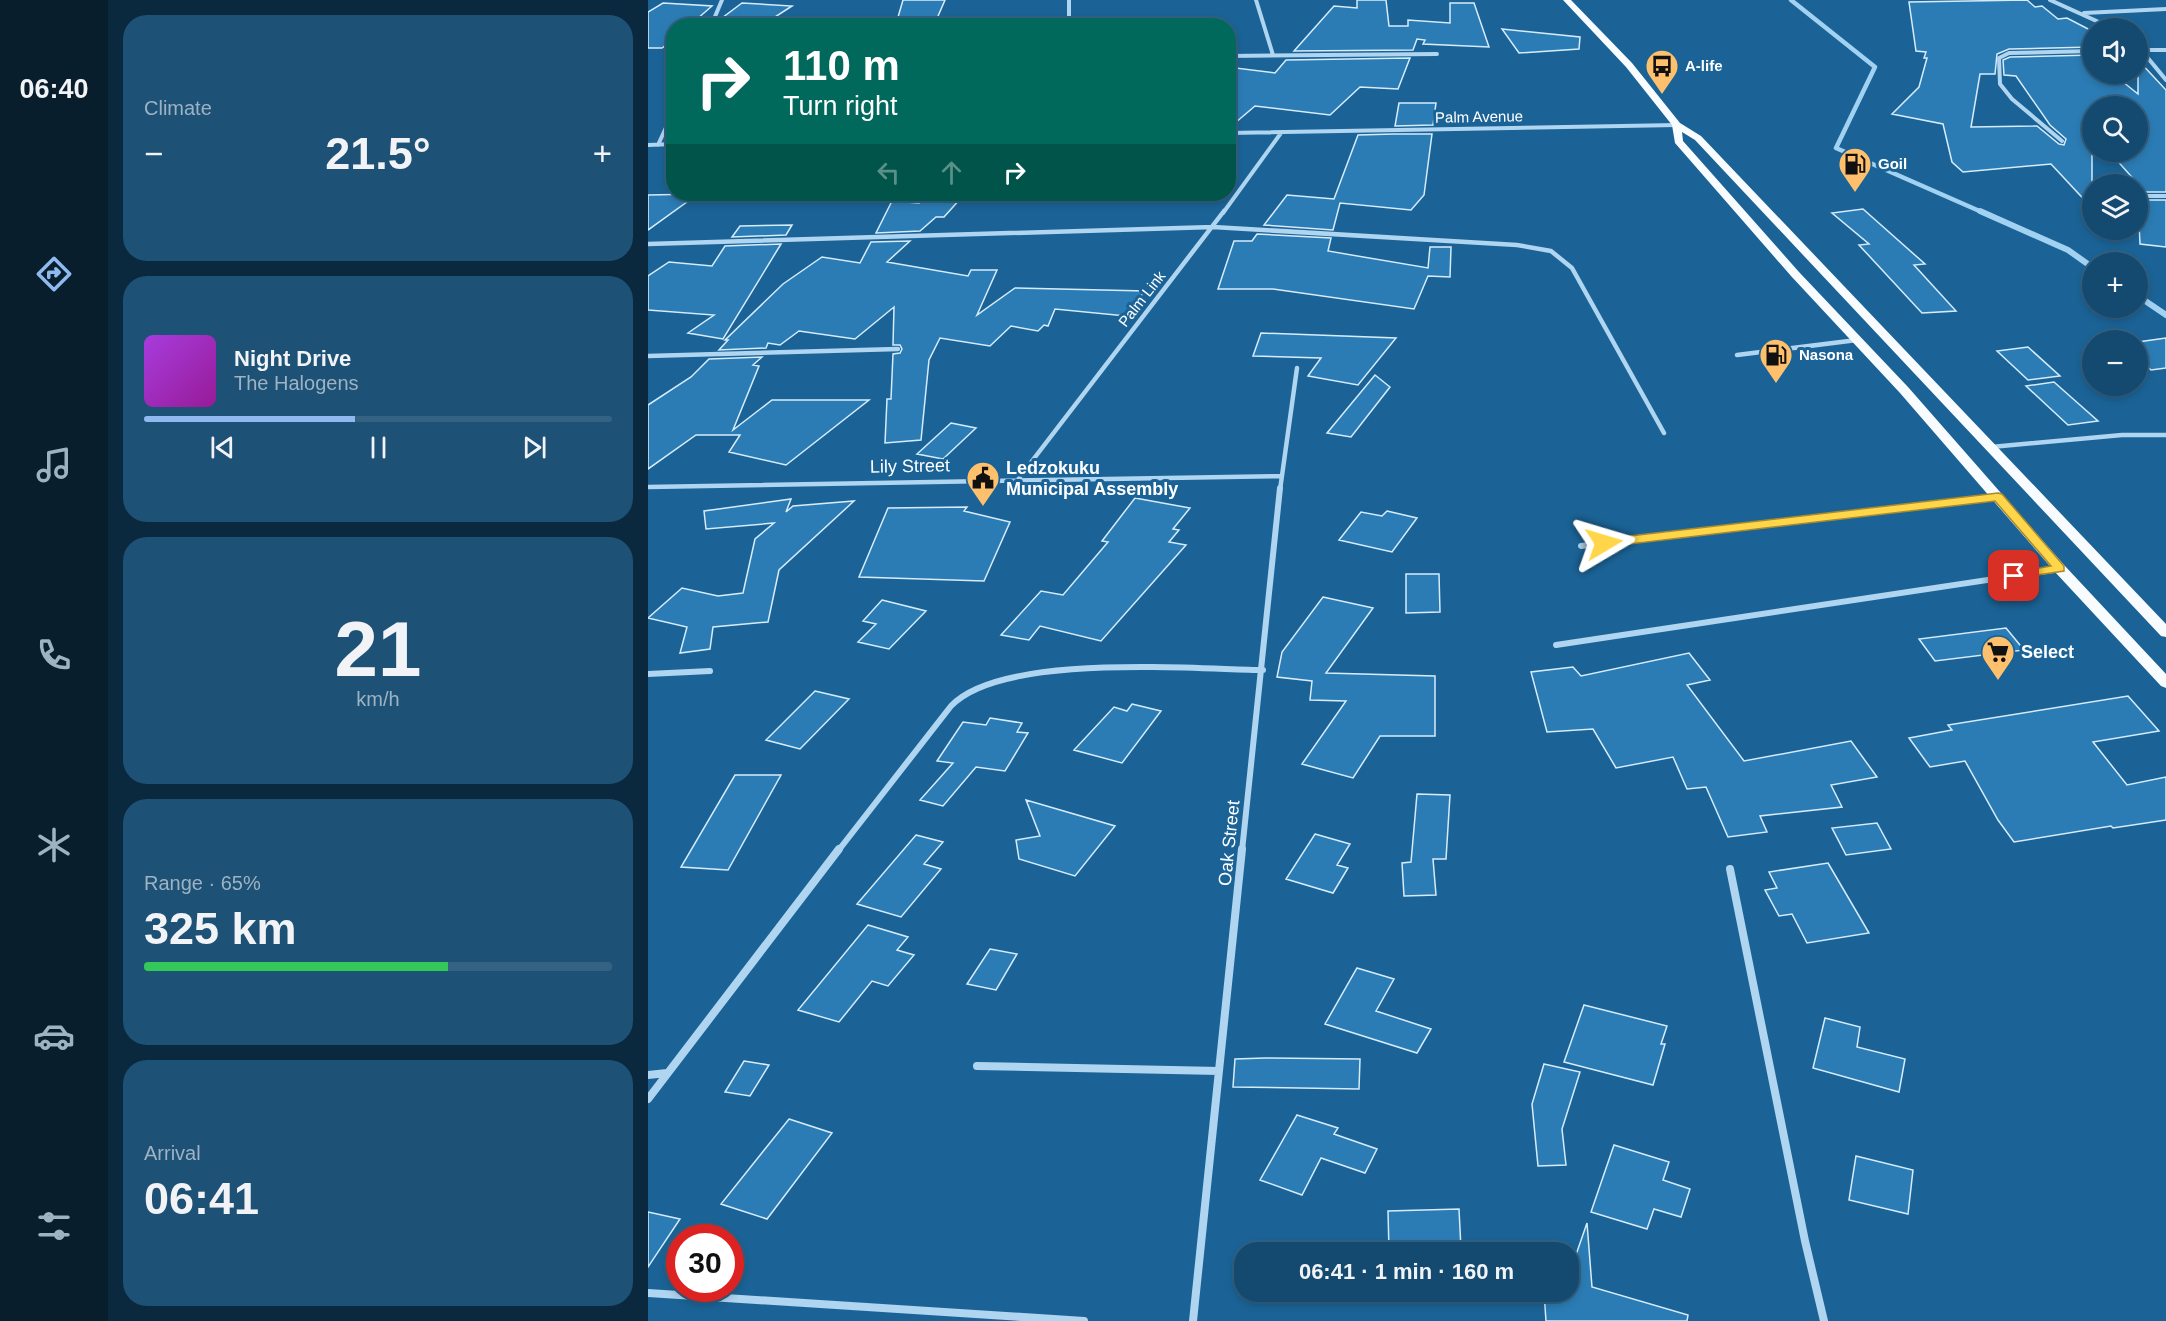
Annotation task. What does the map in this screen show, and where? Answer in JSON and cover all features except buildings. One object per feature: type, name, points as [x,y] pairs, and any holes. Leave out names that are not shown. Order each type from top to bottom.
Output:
[{"type":"main road","points":[[1567,0],[1629,65],[1677,125],[1698,138],[2166,633]]},
{"type":"main road","points":[[1677,125],[1678,141],[2060,569],[2166,682]]},
{"type":"street","points":[[714,18],[722,0]]},
{"type":"street","points":[[1068,18],[1069,0]]},
{"type":"street","points":[[1256,0],[1273,55]]},
{"type":"street","points":[[2050,0],[2093,18]]},
{"type":"street","points":[[2084,13],[2166,9]]},
{"type":"street","points":[[2148,49],[2166,50]]},
{"type":"street","points":[[2062,141],[2012,99],[2000,84],[1999,58],[2009,53],[2082,51]]},
{"type":"street","points":[[1236,56],[1437,54]]},
{"type":"street","points":[[2148,59],[2166,80]]},
{"type":"street","name":"Palm Avenue","points":[[1236,133],[1677,125]]},
{"type":"street","points":[[658,145],[666,128]]},
{"type":"street","name":"Palm Link","points":[[1236,194],[1281,132]]},
{"type":"street","points":[[648,145],[666,144]]},
{"type":"street","points":[[2148,196],[2166,196]]},
{"type":"street","name":"Palm Link","points":[[1018,478],[1231,201]]},
{"type":"street","points":[[648,244],[1212,227],[1505,244],[1551,251],[1572,268],[1664,433]]},
{"type":"street","points":[[1737,356],[1857,340]]},
{"type":"street","points":[[648,356],[898,349]]},
{"type":"street","name":"Oak Street","points":[[1193,1321],[1263,670],[1281,476],[1297,368]]},
{"type":"street","points":[[1990,447],[2122,435],[2166,435]]},
{"type":"street","name":"Lily Street","points":[[648,487],[1018,478],[1281,476]]},
{"type":"street","points":[[1581,546],[1998,497]]},
{"type":"street","points":[[1556,645],[2060,569]]},
{"type":"street","points":[[648,1099],[936,723],[961,697],[995,682],[1044,672],[1122,669],[1263,670]]},
{"type":"street","points":[[648,674],[710,671]]},
{"type":"street","points":[[1730,869],[1805,1241],[1824,1321]]},
{"type":"street","points":[[977,1066],[1219,1071]]},
{"type":"street","points":[[648,1075],[667,1073]]},
{"type":"street","points":[[648,1293],[1083,1321]]},
{"type":"waterway","points":[[1791,0],[1875,67],[1836,148],[1984,213]]},
{"type":"waterway","points":[[1980,211],[2068,250],[2082,260]]},
{"type":"waterway","points":[[2148,303],[2166,315]]},
{"type":"place","name":"A-life","points":[[1662,95]]},
{"type":"place","name":"Goil","points":[[1855,193]]},
{"type":"place","name":"Nasona","points":[[1776,384]]},
{"type":"place","name":"Ledzokuku Municipal Assembly","points":[[983,507]]},
{"type":"place","name":"Select","points":[[1998,681]]},
{"type":"route","points":[[1604,543],[1998,497],[2060,569],[2014,576]]}]
